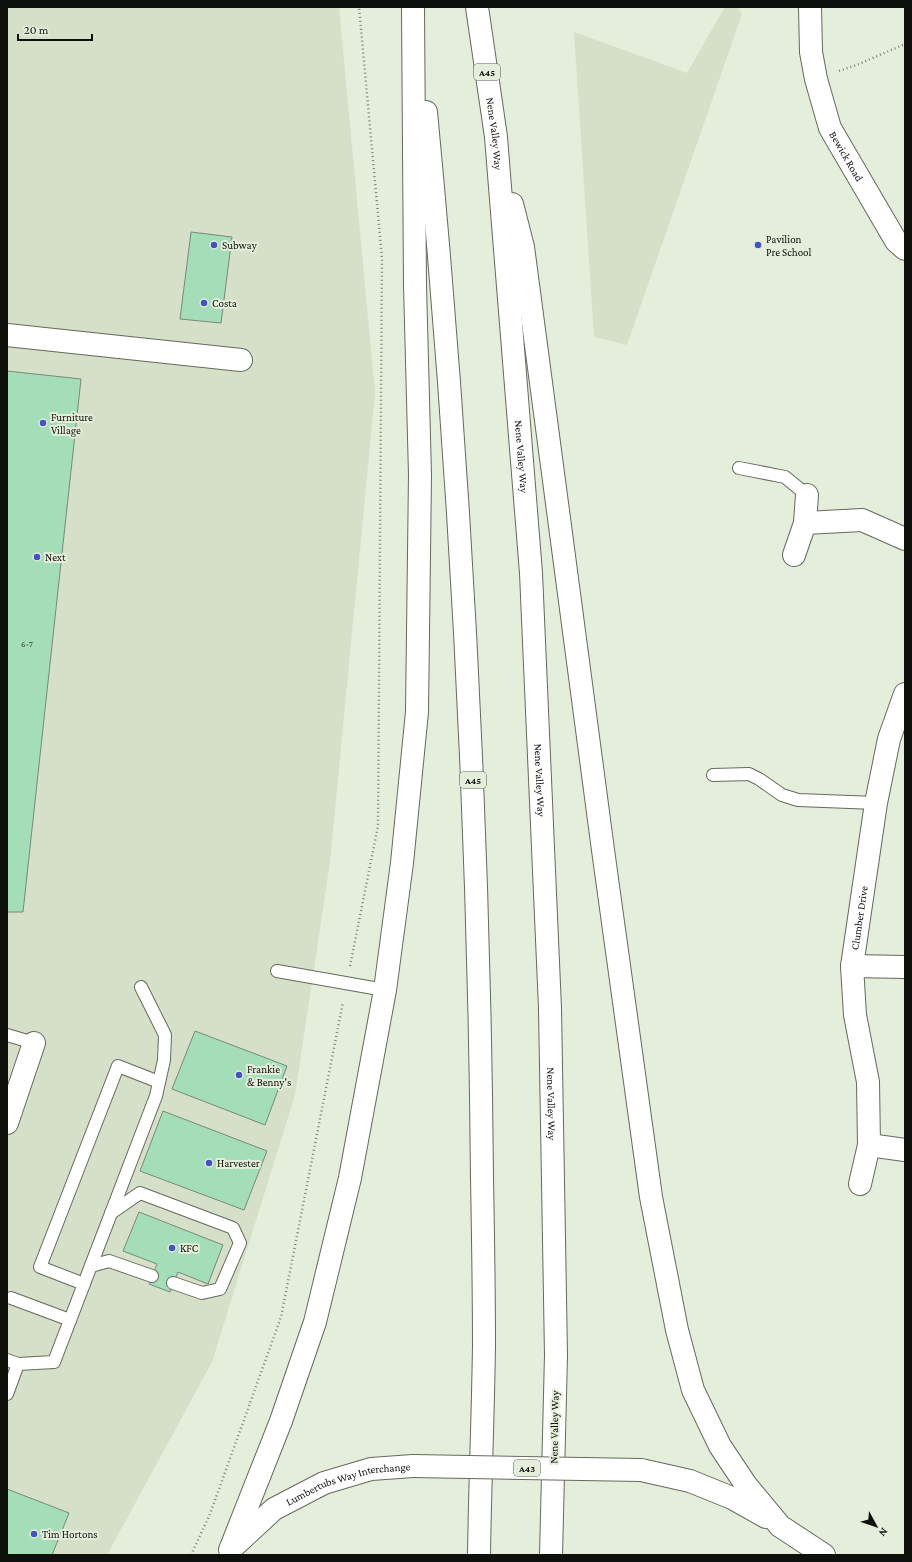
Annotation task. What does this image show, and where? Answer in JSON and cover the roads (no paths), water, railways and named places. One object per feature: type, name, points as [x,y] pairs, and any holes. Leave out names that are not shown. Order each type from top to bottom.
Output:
[{"type":"main road","points":[[228,1553],[281,1421],[315,1322],[350,1178],[385,990],[402,863],[417,712],[420,475],[415,284],[413,7]]},
{"type":"main road","name":"A45","points":[[417,7],[441,266],[460,538],[472,776],[480,1015],[484,1345],[479,1555]]},
{"type":"main road","name":"Nene Valley Way","points":[[477,7],[496,137],[531,573],[550,1000],[556,1355],[551,1555]]},
{"type":"main road","name":"Bewick Road","points":[[810,7],[812,52],[816,79],[830,128],[896,241],[905,249]]},
{"type":"main road","points":[[496,137],[523,247],[603,850],[651,1197],[677,1330],[693,1390],[720,1446],[746,1485],[780,1526]]},
{"type":"main road","points":[[7,335],[240,360]]},
{"type":"main road","points":[[794,555],[805,522],[807,495]]},
{"type":"main road","points":[[805,522],[862,520],[905,539]]},
{"type":"main road","name":"Clumber Drive","points":[[860,1184],[869,1146],[868,1082],[855,1015],[852,966],[876,803],[897,741],[905,694]]},
{"type":"main road","points":[[852,966],[905,967]]},
{"type":"main road","points":[[7,1123],[34,1043]]},
{"type":"main road","points":[[869,1146],[905,1150]]},
{"type":"main road","name":"Lumbertubs Way Interchange","points":[[228,1553],[274,1509],[324,1483],[370,1469],[413,1466],[641,1470],[690,1481],[732,1498],[780,1526],[797,1555]]},
{"type":"main road","name":"A43","points":[[780,1526],[824,1555]]},
{"type":"lane","points":[[739,468],[785,477],[807,495]]},
{"type":"lane","points":[[713,774],[749,774],[759,778],[782,795],[798,800],[876,803]]},
{"type":"lane","points":[[277,971],[385,990]]},
{"type":"lane","points":[[7,1360],[18,1364],[54,1362],[156,1096],[164,1060],[165,1035],[141,987]]},
{"type":"lane","points":[[7,1035],[34,1043]]},
{"type":"lane","points":[[84,1284],[40,1267],[118,1066],[159,1082]]},
{"type":"lane","points":[[111,1213],[140,1193],[233,1228],[240,1243],[220,1289],[202,1293],[173,1283]]},
{"type":"lane","points":[[91,1266],[109,1261],[152,1276]]},
{"type":"lane","points":[[11,1298],[70,1320]]},
{"type":"lane","points":[[7,1394],[18,1364]]},
{"type":"place","name":"Subway","points":[[214,245]]},
{"type":"place","name":"Pavilion Pre School","points":[[758,245]]},
{"type":"place","name":"Costa","points":[[204,303]]},
{"type":"place","name":"Furniture Village","points":[[43,423]]},
{"type":"place","name":"Next","points":[[37,557]]},
{"type":"place","name":"Frankie & Benny's","points":[[239,1075]]},
{"type":"place","name":"Harvester","points":[[209,1163]]},
{"type":"place","name":"KFC","points":[[172,1248]]},
{"type":"place","name":"Tim Hortons","points":[[34,1534]]}]
